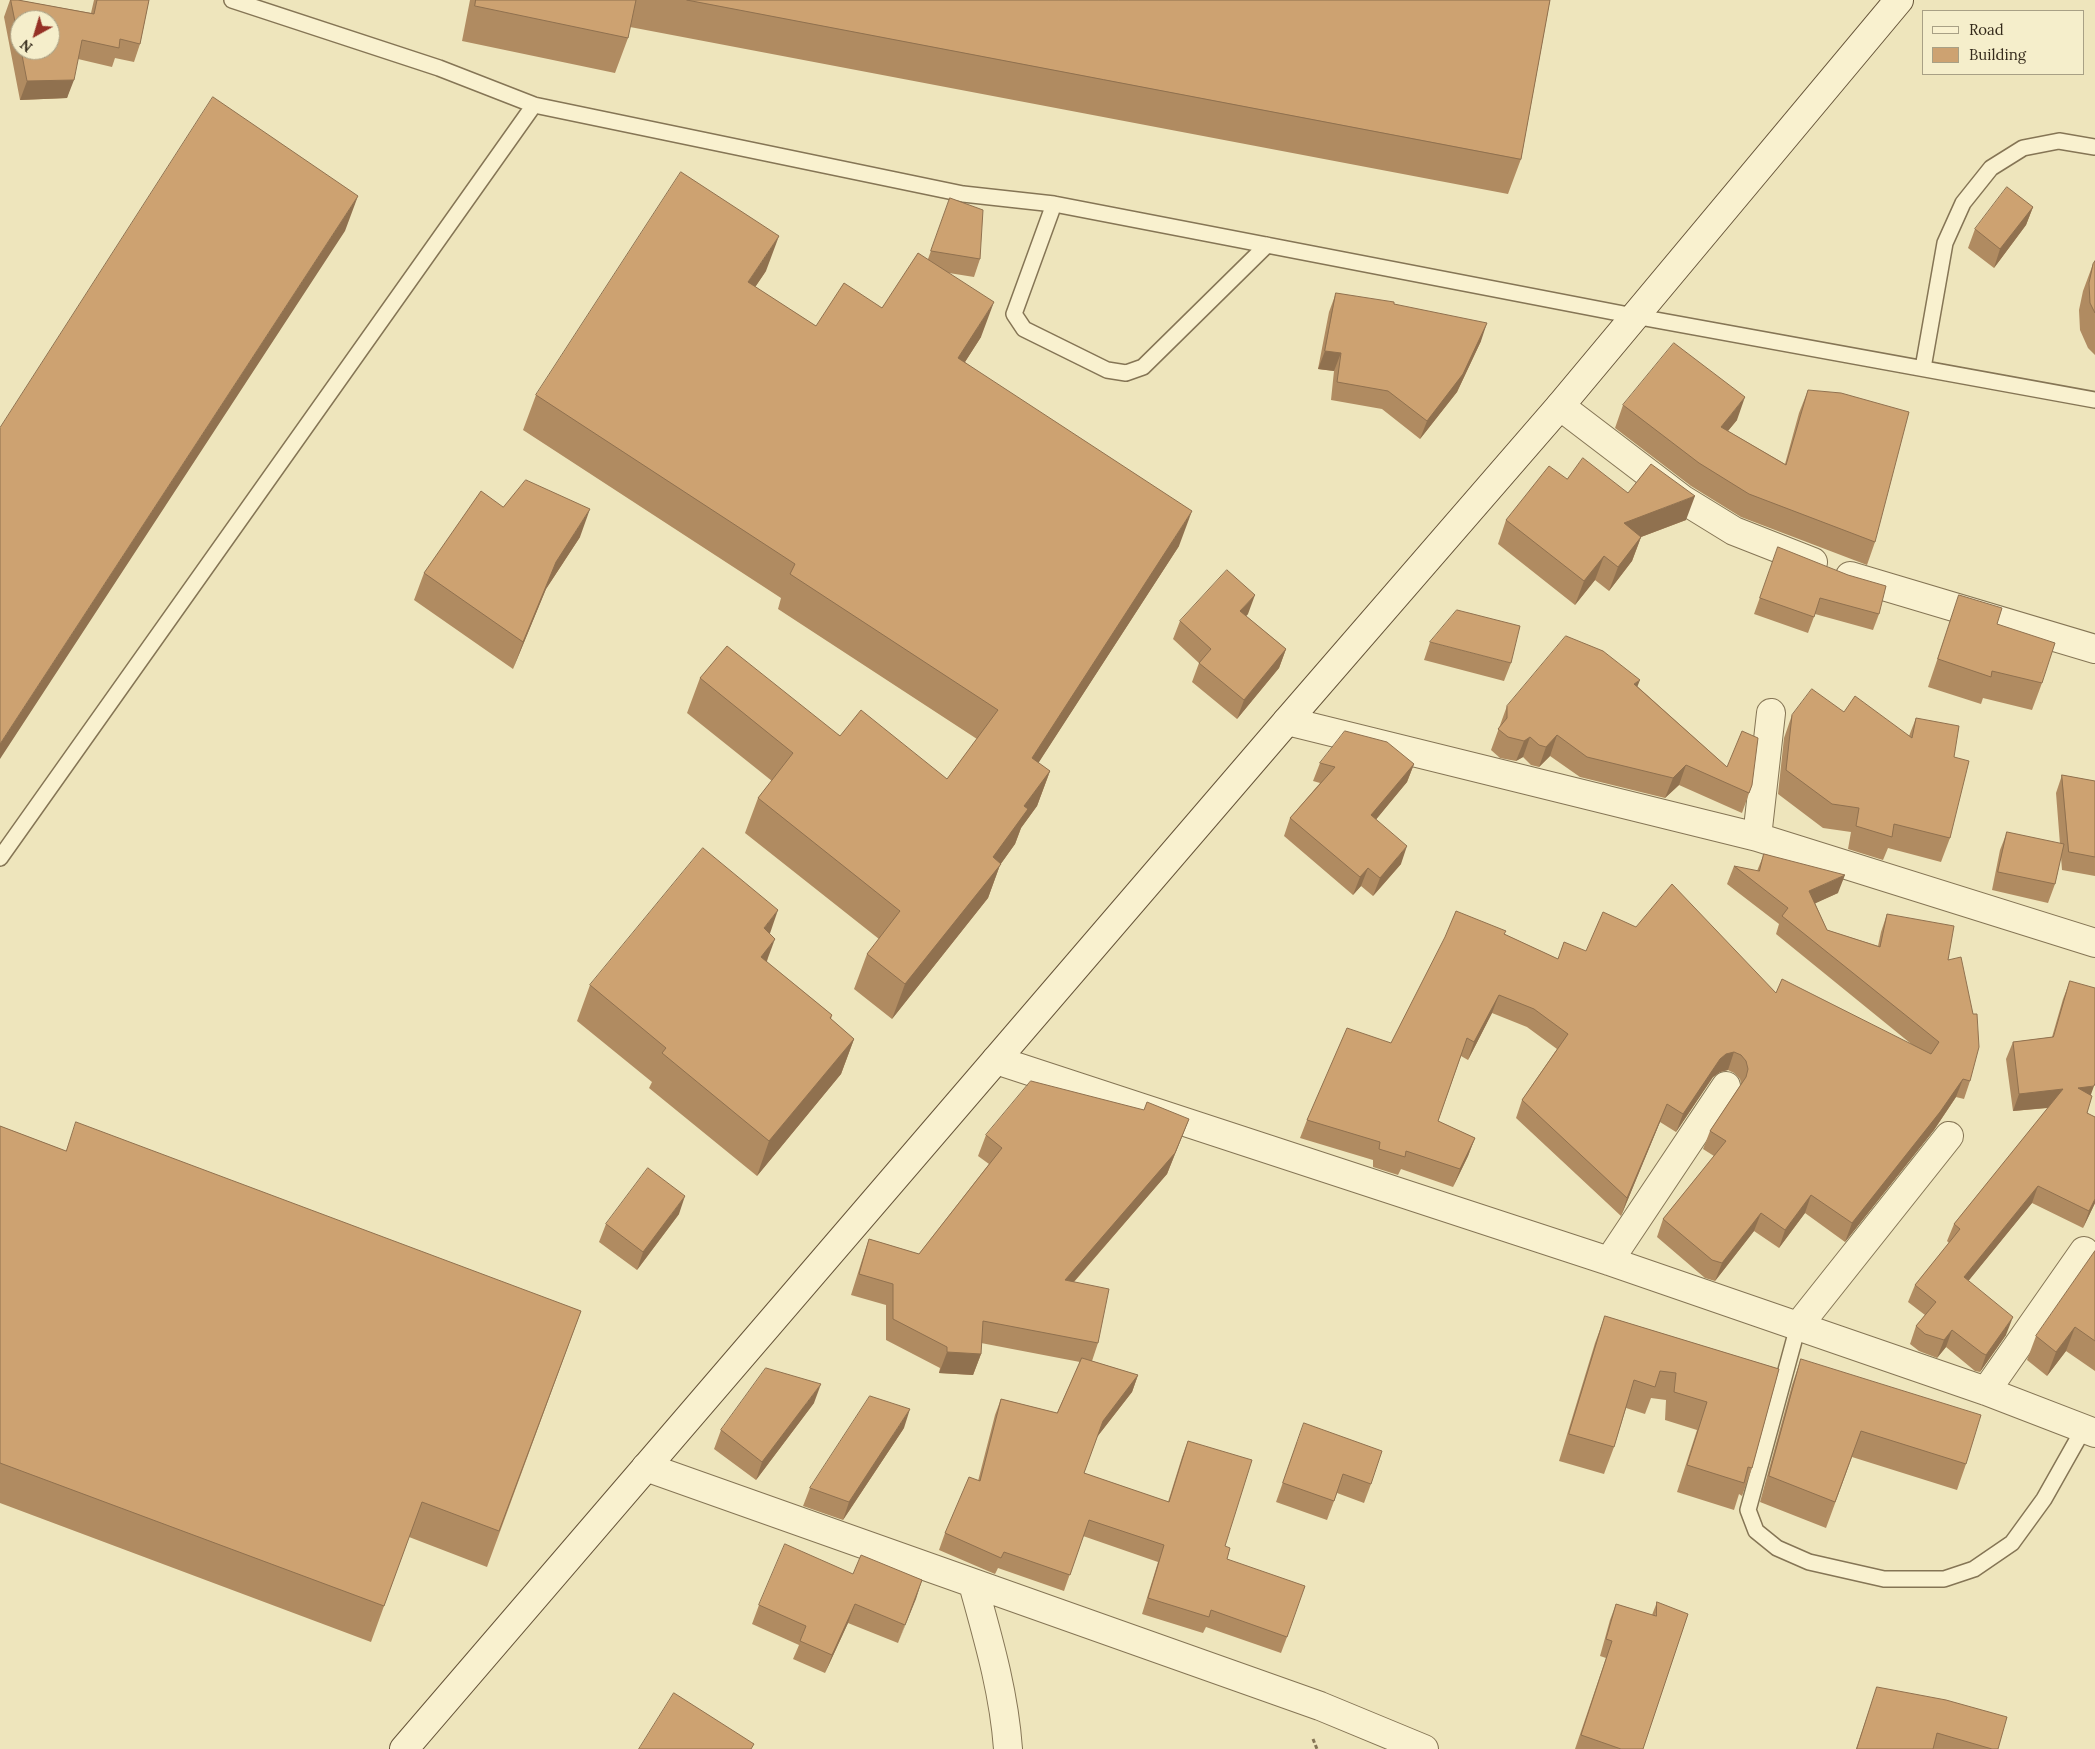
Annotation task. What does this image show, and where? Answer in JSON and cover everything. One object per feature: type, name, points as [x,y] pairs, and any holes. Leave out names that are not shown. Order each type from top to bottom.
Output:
[{"type":"street","points":[[404,1749],[1560,406],[1899,0]]},
{"type":"street","points":[[1560,406],[1682,499],[1734,531],[1848,576],[2095,649]]},
{"type":"street","points":[[1757,837],[1771,714]]},
{"type":"street","points":[[1287,721],[1757,837],[2095,943]]},
{"type":"street","points":[[996,1060],[1609,1261],[1986,1391],[2090,1431]]},
{"type":"street","points":[[1609,1261],[1726,1086]]},
{"type":"street","points":[[1798,1326],[1949,1136]]},
{"type":"street","points":[[1986,1391],[2084,1251]]},
{"type":"street","points":[[646,1467],[1320,1706],[1424,1749]]},
{"type":"street","points":[[973,1584],[997,1668],[1008,1749]]},
{"type":"lane","points":[[232,0],[439,68],[534,105],[963,194],[1054,204],[1634,316],[2095,400]]},
{"type":"lane","points":[[0,858],[534,105]]},
{"type":"lane","points":[[1923,368],[1945,243],[1962,203],[1991,168],[2023,148],[2059,142],[2095,147]]},
{"type":"lane","points":[[1054,204],[1014,314],[1024,330],[1107,370],[1126,373],[1142,367],[1267,245]]},
{"type":"lane","points":[[1798,1326],[1748,1510],[1756,1531],[1777,1548],[1808,1562],[1884,1579],[1944,1579],[1974,1569],[2012,1543],[2090,1431]]},
{"type":"building","points":[[11,0],[94,14],[97,0],[149,0],[140,44],[120,39],[119,48],[82,40],[74,80],[27,81],[23,60],[60,60],[60,10],[13,10]]},
{"type":"building","points":[[476,0],[636,0],[628,38],[475,6]]},
{"type":"building","points":[[687,0],[1550,0],[1521,159]]},
{"type":"building","points":[[213,97],[358,196],[0,744],[0,428]]},
{"type":"building","points":[[681,172],[779,236],[748,282],[816,326],[844,283],[882,308],[918,253],[994,302],[958,358],[1192,511],[1032,758],[1050,771],[1024,806],[1028,809],[993,857],[1001,864],[905,984],[867,954],[900,911],[758,798],[793,753],[700,678],[727,646],[840,736],[861,710],[947,779],[998,710],[790,574],[795,564],[536,395]]},
{"type":"building","points":[[2007,187],[2033,207],[2000,249],[1975,229]]},
{"type":"building","points":[[950,198],[983,210],[980,259],[931,251]]},
{"type":"building","points":[[2095,261],[2095,313],[2090,303],[2089,283]]},
{"type":"building","points":[[1336,293],[1394,302],[1394,304],[1487,323],[1463,374],[1427,421],[1388,391],[1337,382],[1341,353],[1325,351]]},
{"type":"building","points":[[1674,343],[1745,397],[1721,427],[1786,465],[1808,390],[1841,393],[1909,412],[1875,542],[1749,494],[1699,463],[1623,405]]},
{"type":"building","points":[[1583,458],[1628,493],[1651,464],[1695,496],[1624,523],[1641,537],[1618,567],[1604,556],[1584,581],[1506,520],[1549,466],[1567,479]]},
{"type":"building","points":[[526,480],[590,509],[556,562],[523,642],[424,573],[481,491],[503,507]]},
{"type":"building","points":[[1778,547],[1848,575],[1886,586],[1879,614],[1820,598],[1814,617],[1760,598]]},
{"type":"building","points":[[1227,570],[1255,595],[1240,611],[1286,649],[1244,700],[1199,663],[1211,649],[1180,621]]},
{"type":"building","points":[[1959,595],[2002,608],[1997,624],[2055,643],[2042,683],[1992,671],[1991,677],[1938,659]]},
{"type":"building","points":[[1457,610],[1520,626],[1511,663],[1430,642]]},
{"type":"building","points":[[1566,636],[1603,651],[1640,680],[1634,684],[1727,767],[1742,731],[1758,738],[1752,785],[1749,793],[1686,765],[1673,778],[1587,757],[1557,735],[1546,747],[1539,745],[1530,737],[1524,741],[1508,737],[1498,729],[1507,718],[1507,706]]},
{"type":"building","points":[[1812,689],[1844,712],[1855,696],[1912,738],[1916,718],[1959,726],[1954,757],[1969,761],[1950,838],[1894,824],[1892,837],[1856,826],[1859,808],[1832,804],[1786,770],[1792,715]]},
{"type":"building","points":[[1345,731],[1387,742],[1414,764],[1371,815],[1407,846],[1380,878],[1368,868],[1360,877],[1290,818],[1335,767],[1320,763]]},
{"type":"building","points":[[2062,775],[2095,781],[2095,857],[2069,852]]},
{"type":"building","points":[[2007,832],[2064,844],[2055,884],[1998,872]]},
{"type":"building","points":[[703,848],[778,910],[764,928],[775,939],[761,957],[832,1015],[830,1018],[854,1039],[769,1141],[662,1053],[666,1048],[590,985]]},
{"type":"building","points":[[1764,854],[1845,875],[1809,891],[1827,930],[1880,947],[1887,914],[1954,926],[1948,960],[1961,957],[1973,1014],[1977,1014],[1979,1047],[1970,1081],[1963,1079],[1940,1112],[1852,1223],[1811,1195],[1785,1230],[1761,1213],[1722,1263],[1712,1260],[1663,1219],[1726,1141],[1710,1131],[1746,1077],[1748,1069],[1746,1061],[1741,1055],[1734,1052],[1726,1054],[1720,1059],[1683,1114],[1667,1104],[1627,1198],[1522,1100],[1568,1034],[1534,1009],[1499,995],[1474,1042],[1467,1038],[1438,1121],[1475,1138],[1460,1169],[1406,1151],[1405,1157],[1379,1149],[1380,1142],[1307,1120],[1347,1028],[1391,1043],[1445,937],[1456,911],[1506,931],[1504,934],[1558,959],[1564,942],[1586,951],[1603,912],[1636,927],[1672,884],[1776,993],[1782,979],[1931,1054],[1939,1042],[1782,916],[1788,908],[1734,866],[1759,871]]},
{"type":"building","points":[[2070,981],[2095,988],[2095,1083],[2094,1086],[2078,1088],[2092,1096],[2087,1113],[2095,1117],[2095,1199],[2089,1211],[2038,1186],[1964,1277],[2013,1317],[1986,1355],[1952,1330],[1944,1340],[1925,1334],[1916,1326],[1936,1302],[1915,1285],[1960,1229],[1954,1224],[2063,1089],[2019,1094],[2013,1042],[2053,1037]]},
{"type":"building","points":[[1031,1081],[1144,1110],[1147,1102],[1189,1119],[1175,1153],[1065,1280],[1109,1289],[1098,1343],[983,1321],[981,1354],[947,1352],[947,1347],[893,1319],[893,1284],[859,1274],[869,1239],[919,1254],[1002,1148],[986,1135]]},
{"type":"building","points":[[76,1122],[581,1311],[499,1531],[422,1502],[384,1606],[0,1463],[0,1126],[66,1151]]},
{"type":"building","points":[[648,1168],[685,1196],[643,1252],[606,1224]]},
{"type":"building","points":[[2095,1251],[2095,1341],[2075,1327],[2056,1352],[2036,1336]]},
{"type":"building","points":[[1605,1316],[1779,1369],[1752,1468],[1748,1467],[1744,1483],[1687,1465],[1707,1402],[1674,1392],[1676,1373],[1660,1371],[1655,1387],[1634,1380],[1614,1447],[1569,1434]]},
{"type":"building","points":[[1082,1358],[1138,1375],[1103,1421],[1084,1473],[1169,1502],[1188,1441],[1252,1460],[1225,1546],[1230,1548],[1227,1559],[1305,1586],[1287,1637],[1211,1610],[1209,1617],[1148,1598],[1164,1545],[1089,1520],[1070,1575],[1004,1552],[1001,1558],[945,1533],[969,1477],[980,1481],[1001,1399],[1057,1413]]},
{"type":"building","points":[[1801,1359],[1981,1415],[1966,1464],[1861,1431],[1835,1502],[1769,1476]]},
{"type":"building","points":[[766,1368],[821,1384],[762,1462],[721,1430]]},
{"type":"building","points":[[870,1396],[910,1409],[849,1502],[810,1488]]},
{"type":"building","points":[[1304,1423],[1382,1451],[1371,1484],[1343,1474],[1334,1501],[1283,1483]]},
{"type":"building","points":[[785,1544],[853,1574],[861,1555],[922,1580],[905,1625],[855,1604],[832,1655],[800,1641],[806,1626],[759,1605]]},
{"type":"building","points":[[1657,1602],[1688,1614],[1643,1749],[1621,1749],[1581,1735],[1612,1641],[1606,1639],[1616,1604],[1656,1616]]},
{"type":"building","points":[[1877,1687],[1946,1700],[2007,1717],[1998,1749],[1992,1749],[1937,1733],[1933,1749],[1857,1749]]},
{"type":"building","points":[[674,1693],[754,1744],[751,1749],[639,1749]]}]
